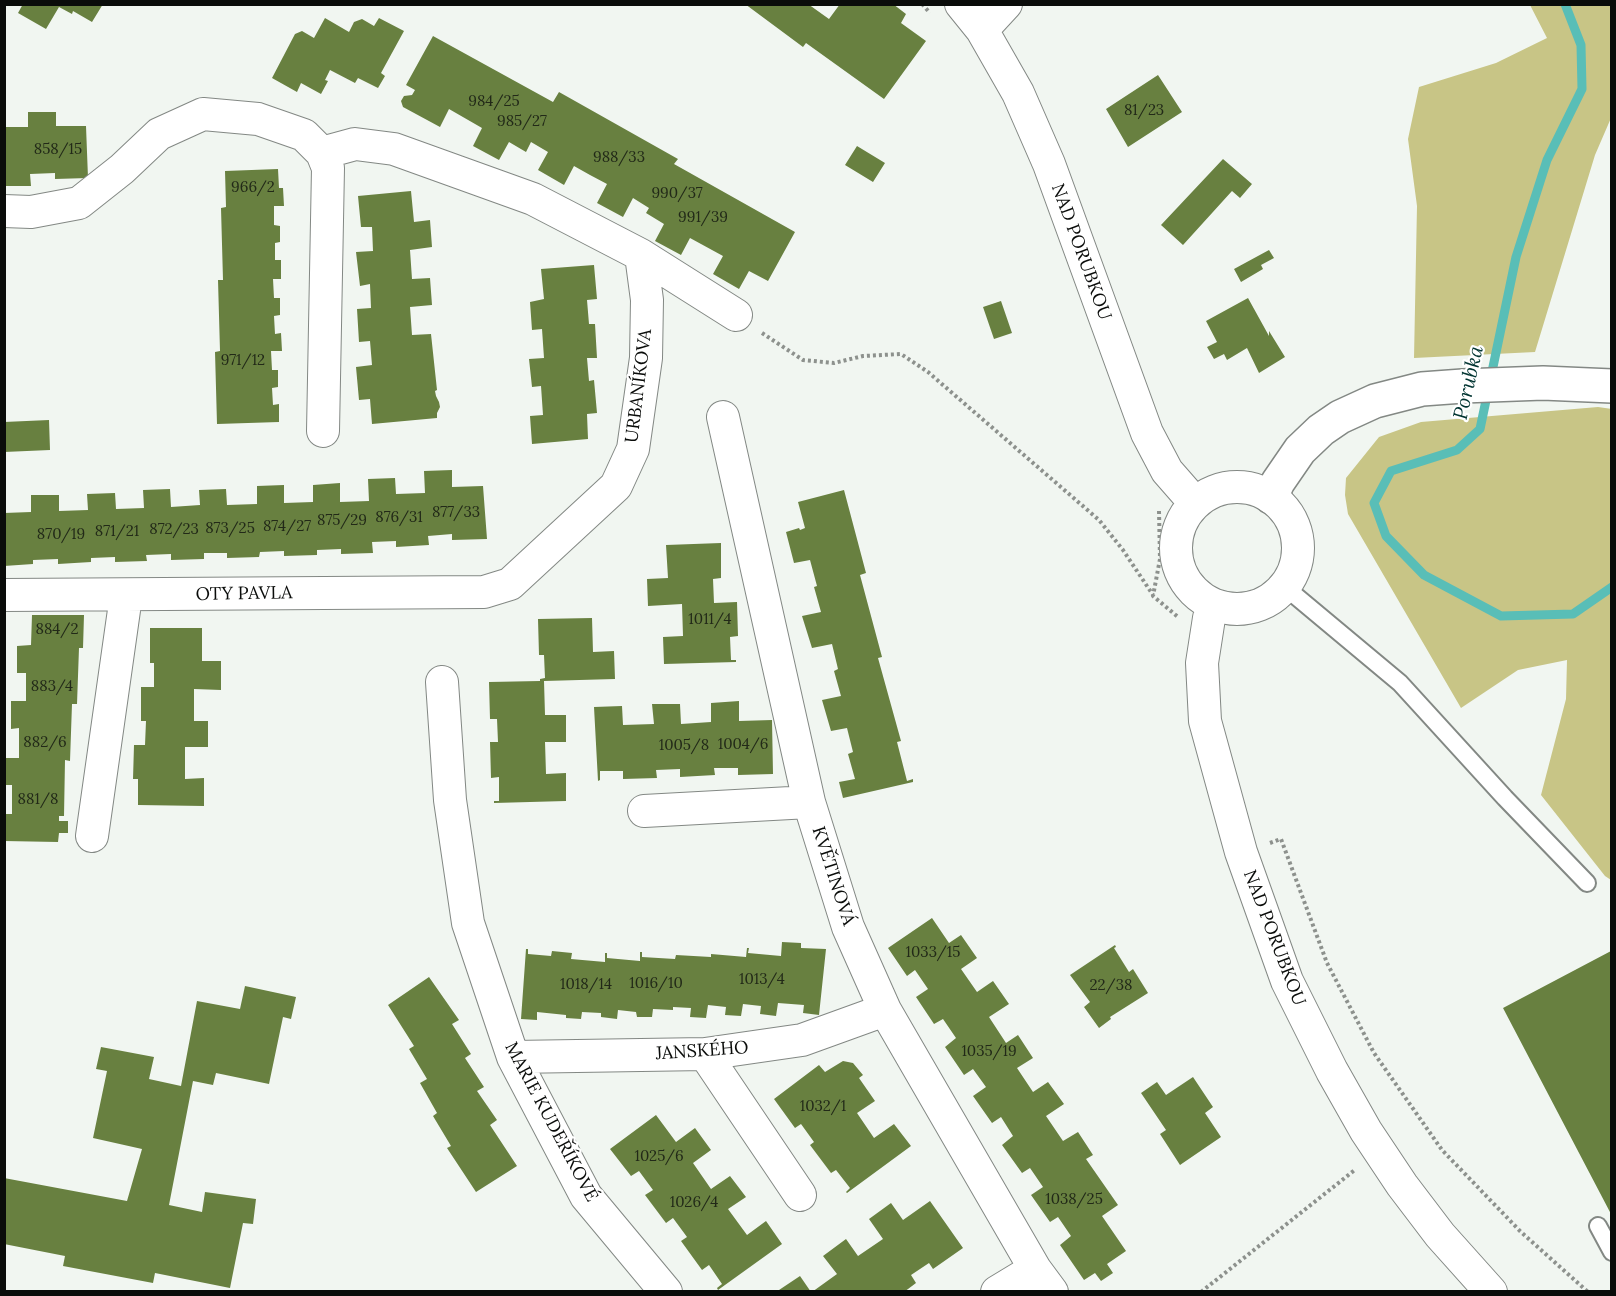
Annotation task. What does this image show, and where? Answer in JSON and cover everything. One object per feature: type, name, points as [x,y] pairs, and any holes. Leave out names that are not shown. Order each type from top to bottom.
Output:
[{"type":"highway","points":[[1271,497],[1278,482],[1300,450],[1321,430],[1340,417],[1376,401],[1422,390],[1543,383],[1611,386]]},
{"type":"street","name":"NAD PORUBKOU","points":[[961,4],[982,30],[1018,93],[1049,164],[1147,432],[1167,471],[1195,503]]},
{"type":"street","points":[[982,30],[1006,4]]},
{"type":"street","points":[[4,212],[31,212],[79,203],[122,169],[159,134],[203,114],[258,118],[304,135],[322,153],[328,168],[323,431]]},
{"type":"street","points":[[322,153],[356,144],[394,149],[533,199],[641,255],[736,315]]},
{"type":"street","name":"URBANÍKOVA","points":[[484,592],[510,584],[616,486],[633,448],[646,358],[647,300],[641,255]]},
{"type":"street","name":"KVĚTINOVÁ","points":[[723,417],[809,802],[848,927],[885,1010],[1043,1280]]},
{"type":"street","points":[[1240,487],[1256,490],[1271,497],[1293,522],[1298,539],[1298,555],[1294,572],[1285,587],[1270,600],[1253,608],[1240,610],[1214,606],[1199,597],[1186,584],[1178,568],[1175,551],[1177,533],[1183,517],[1208,493],[1224,488],[1240,487]]},
{"type":"street","name":"OTY PAVLA","points":[[4,595],[484,592]]},
{"type":"street","points":[[92,836],[126,596]]},
{"type":"street","name":"NAD PORUBKOU","points":[[1214,606],[1209,618],[1202,663],[1205,721],[1241,852],[1287,981],[1366,1131],[1402,1185],[1440,1235],[1491,1292]]},
{"type":"street","name":"MARIE KUDEŘÍKOVÉ","points":[[442,682],[450,800],[468,923],[513,1057],[586,1196],[666,1292]]},
{"type":"street","points":[[644,811],[809,802]]},
{"type":"street","name":"JANSKÉHO","points":[[513,1057],[705,1054],[802,1040],[885,1010]]},
{"type":"street","points":[[705,1054],[800,1195]]},
{"type":"street","points":[[997,1292],[1043,1280]]},
{"type":"lane","points":[[1285,587],[1400,683],[1505,798],[1587,883]]},
{"type":"lane","points":[[1598,1226],[1611,1252]]},
{"type":"path","points":[[736,315],[802,360],[834,363],[864,356],[901,354],[928,372],[1099,520],[1123,550],[1153,596]]},
{"type":"path","points":[[1241,852],[1281,839],[1327,963],[1374,1053],[1442,1149],[1520,1232],[1588,1292]]},
{"type":"path","points":[[1201,1292],[1361,1165]]},
{"type":"shaded area","points":[[1530,5],[1611,5],[1611,118],[1595,155],[1535,352],[1414,358],[1417,206],[1408,139],[1419,87],[1496,63],[1547,38]]},
{"type":"shaded area","points":[[1598,407],[1612,409],[1611,880],[1605,876],[1541,795],[1566,699],[1567,660],[1518,670],[1461,708],[1348,514],[1345,495],[1346,478],[1379,437],[1421,422]]},
{"type":"building","points":[[23,4],[103,4],[92,22],[73,11],[72,14],[59,7],[46,29],[18,13]]},
{"type":"building","points":[[745,4],[808,4],[829,19],[840,4],[893,4],[906,14],[901,23],[926,41],[884,99],[806,43],[803,47]]},
{"type":"building","points":[[325,18],[349,32],[354,22],[362,19],[374,26],[379,18],[404,31],[381,73],[385,76],[378,88],[358,78],[355,83],[330,70],[325,80],[328,81],[321,94],[301,83],[297,92],[272,78],[295,34],[302,31],[314,38]]},
{"type":"building","points":[[433,36],[553,102],[559,92],[678,159],[674,164],[795,232],[768,281],[749,271],[739,289],[713,274],[723,256],[690,238],[681,255],[655,241],[664,224],[646,213],[649,208],[633,198],[623,217],[597,203],[607,184],[574,166],[564,185],[538,170],[548,152],[531,142],[526,152],[509,142],[499,160],[473,146],[482,128],[449,109],[440,127],[403,107],[401,101],[404,96],[412,95],[415,90],[406,85]]},
{"type":"building","points":[[1158,75],[1182,112],[1128,147],[1106,109]]},
{"type":"building","points":[[28,112],[56,112],[56,126],[86,126],[88,178],[55,179],[55,173],[30,174],[31,186],[4,186],[4,127],[28,127]]},
{"type":"building","points":[[857,146],[885,163],[873,182],[845,165]]},
{"type":"building","points":[[1223,159],[1252,184],[1240,198],[1232,191],[1183,245],[1161,225]]},
{"type":"building","points":[[278,169],[279,188],[283,188],[284,206],[274,206],[274,225],[280,226],[280,242],[275,243],[275,260],[281,260],[281,279],[273,279],[274,298],[280,298],[280,315],[274,316],[275,334],[281,333],[282,351],[271,351],[272,370],[278,370],[278,387],[272,388],[273,405],[279,404],[279,422],[217,424],[215,352],[220,351],[218,280],[223,280],[221,208],[226,207],[225,171]]},
{"type":"building","points":[[411,191],[414,222],[430,220],[432,247],[410,250],[412,279],[430,278],[432,305],[410,307],[412,335],[431,334],[437,390],[435,391],[440,407],[437,418],[372,424],[370,399],[359,400],[356,367],[372,365],[370,341],[359,342],[357,309],[371,308],[370,284],[360,286],[356,252],[373,251],[372,227],[361,227],[358,196]]},
{"type":"building","points":[[1269,250],[1274,258],[1261,265],[1263,269],[1241,282],[1234,269]]},
{"type":"building","points":[[594,265],[597,299],[587,300],[589,324],[595,324],[597,358],[587,358],[589,381],[594,380],[597,413],[587,414],[588,439],[532,444],[530,416],[543,415],[541,386],[532,387],[529,359],[544,358],[542,329],[532,330],[530,302],[544,299],[541,269]]},
{"type":"building","points":[[1248,298],[1269,336],[1269,331],[1285,357],[1259,373],[1247,348],[1227,360],[1224,354],[1214,359],[1207,347],[1217,342],[1206,321]]},
{"type":"building","points":[[1001,301],[1012,333],[994,339],[983,307]]},
{"type":"building","points":[[49,420],[50,450],[4,452],[4,422]]},
{"type":"building","points":[[452,470],[452,487],[483,486],[487,539],[452,540],[452,534],[428,536],[429,545],[396,547],[396,541],[372,542],[373,553],[341,554],[341,549],[317,550],[317,555],[284,556],[284,551],[260,552],[259,557],[227,558],[227,553],[204,553],[204,559],[171,560],[171,554],[146,555],[147,561],[115,562],[115,557],[91,558],[91,562],[58,564],[58,559],[33,560],[33,564],[4,566],[4,513],[31,512],[31,495],[59,495],[59,511],[88,510],[87,494],[115,493],[116,509],[144,508],[143,490],[170,489],[171,507],[200,505],[199,490],[226,489],[227,505],[257,504],[257,486],[284,485],[284,503],[313,502],[313,485],[340,483],[340,502],[369,501],[368,479],[395,478],[396,494],[425,493],[424,471]]},
{"type":"building","points":[[844,490],[866,573],[860,575],[882,657],[878,658],[901,741],[897,742],[907,781],[913,779],[913,782],[843,798],[839,782],[855,779],[848,754],[853,752],[847,728],[831,731],[822,700],[841,696],[834,671],[838,669],[832,644],[812,648],[802,616],[821,612],[814,587],[817,586],[810,560],[794,563],[786,532],[805,528],[798,502]]},
{"type":"building","points":[[721,543],[721,578],[713,579],[714,603],[737,602],[738,636],[730,637],[731,660],[736,660],[736,662],[664,664],[663,637],[683,636],[682,604],[648,606],[647,579],[668,578],[666,545]]},
{"type":"building","points":[[32,615],[84,615],[83,648],[79,648],[77,704],[72,704],[70,761],[65,760],[64,816],[59,816],[59,821],[68,821],[68,833],[59,833],[58,842],[4,841],[4,814],[12,814],[12,785],[4,785],[4,758],[19,758],[19,728],[11,729],[11,701],[26,701],[26,673],[17,673],[17,646],[31,645]]},
{"type":"building","points":[[592,618],[593,652],[614,651],[615,679],[544,681],[545,715],[566,715],[566,742],[545,742],[546,774],[566,773],[566,801],[494,803],[494,801],[499,801],[499,777],[491,778],[490,742],[498,742],[497,719],[490,719],[489,682],[540,681],[545,678],[544,655],[539,655],[538,619]]},
{"type":"building","points":[[150,628],[202,628],[202,661],[221,661],[221,690],[194,689],[194,721],[208,721],[208,747],[185,747],[185,779],[204,778],[204,806],[138,805],[138,779],[133,779],[134,745],[145,745],[146,721],[141,721],[141,687],[154,687],[154,663],[150,663]]},
{"type":"building","points":[[739,701],[739,721],[772,720],[773,774],[738,775],[738,768],[714,768],[715,775],[680,777],[680,769],[656,770],[657,778],[623,779],[623,771],[600,771],[598,781],[594,707],[622,706],[623,725],[654,724],[652,704],[680,704],[681,724],[711,722],[711,703]]},
{"type":"building","points":[[932,918],[949,943],[961,935],[977,958],[961,969],[977,992],[993,981],[1009,1004],[989,1017],[1006,1043],[1018,1035],[1033,1058],[1017,1068],[1033,1092],[1048,1082],[1064,1104],[1046,1116],[1063,1141],[1078,1132],[1093,1155],[1086,1159],[1118,1205],[1102,1216],[1126,1251],[1107,1264],[1113,1273],[1101,1281],[1095,1273],[1084,1280],[1060,1245],[1071,1236],[1058,1217],[1050,1222],[1031,1195],[1043,1187],[1030,1168],[1022,1173],[1002,1145],[1013,1136],[1001,1117],[992,1123],[973,1096],[986,1087],[973,1069],[964,1075],[945,1047],[956,1038],[943,1019],[934,1024],[916,997],[928,989],[915,970],[907,976],[888,948]]},
{"type":"building","points":[[782,942],[801,943],[801,948],[826,949],[819,1015],[803,1013],[804,1005],[778,1003],[776,1016],[760,1014],[761,1006],[743,1004],[741,1016],[725,1015],[726,1007],[708,1005],[706,1018],[690,1017],[691,1008],[673,1007],[673,1010],[653,1009],[652,1017],[637,1017],[636,1012],[618,1010],[617,1019],[601,1017],[601,1013],[582,1012],[581,1019],[537,1012],[537,1020],[521,1019],[526,949],[528,949],[528,954],[551,956],[552,951],[572,953],[571,959],[605,962],[605,953],[607,953],[607,958],[640,961],[640,952],[642,952],[642,957],[675,959],[676,955],[711,957],[711,954],[746,957],[747,948],[749,948],[748,953],[781,956]]},
{"type":"building","points":[[1115,945],[1114,948],[1129,972],[1133,969],[1148,993],[1110,1017],[1111,1019],[1099,1028],[1084,1007],[1090,1002],[1070,975]]},
{"type":"building","points":[[1611,951],[1611,1214],[1503,1008]]},
{"type":"building","points":[[429,977],[459,1020],[452,1024],[471,1054],[465,1058],[484,1087],[477,1091],[497,1120],[490,1125],[517,1166],[476,1192],[447,1148],[451,1146],[433,1116],[437,1113],[420,1083],[427,1079],[409,1049],[414,1046],[388,1005]]},
{"type":"building","points":[[245,986],[296,997],[291,1019],[283,1017],[269,1084],[216,1073],[213,1085],[193,1081],[169,1205],[202,1212],[205,1192],[256,1199],[253,1224],[243,1223],[230,1288],[155,1273],[153,1283],[63,1266],[65,1256],[4,1244],[4,1178],[127,1201],[142,1149],[93,1138],[107,1071],[96,1069],[101,1047],[154,1057],[149,1079],[181,1086],[197,1001],[240,1009]]},
{"type":"building","points":[[843,1061],[853,1063],[863,1075],[859,1078],[875,1101],[857,1113],[874,1138],[894,1124],[911,1146],[847,1193],[850,1188],[836,1170],[831,1173],[810,1145],[814,1142],[801,1124],[795,1128],[774,1099],[819,1065],[825,1072]]},
{"type":"building","points":[[1193,1077],[1213,1107],[1205,1113],[1221,1137],[1180,1165],[1160,1134],[1166,1130],[1141,1093],[1157,1082],[1166,1095]]},
{"type":"building","points":[[656,1115],[676,1142],[695,1128],[711,1150],[693,1163],[711,1189],[730,1176],[746,1197],[728,1209],[747,1235],[766,1221],[782,1244],[718,1290],[717,1288],[722,1284],[709,1265],[702,1270],[681,1241],[687,1237],[673,1218],[666,1223],[645,1195],[653,1190],[639,1171],[631,1176],[610,1149]]},
{"type":"building","points":[[930,1201],[963,1248],[933,1269],[929,1263],[911,1275],[916,1283],[904,1292],[812,1292],[837,1274],[823,1256],[846,1239],[858,1256],[883,1239],[869,1219],[891,1203],[903,1220]]},
{"type":"building","points":[[800,1276],[811,1292],[776,1292]]},
{"type":"waterway","name":"Porubka","points":[[1565,4],[1581,45],[1582,89],[1547,160],[1516,257],[1480,429],[1457,450],[1391,471],[1374,503],[1386,536],[1424,575],[1501,616],[1573,614],[1612,587]]}]
